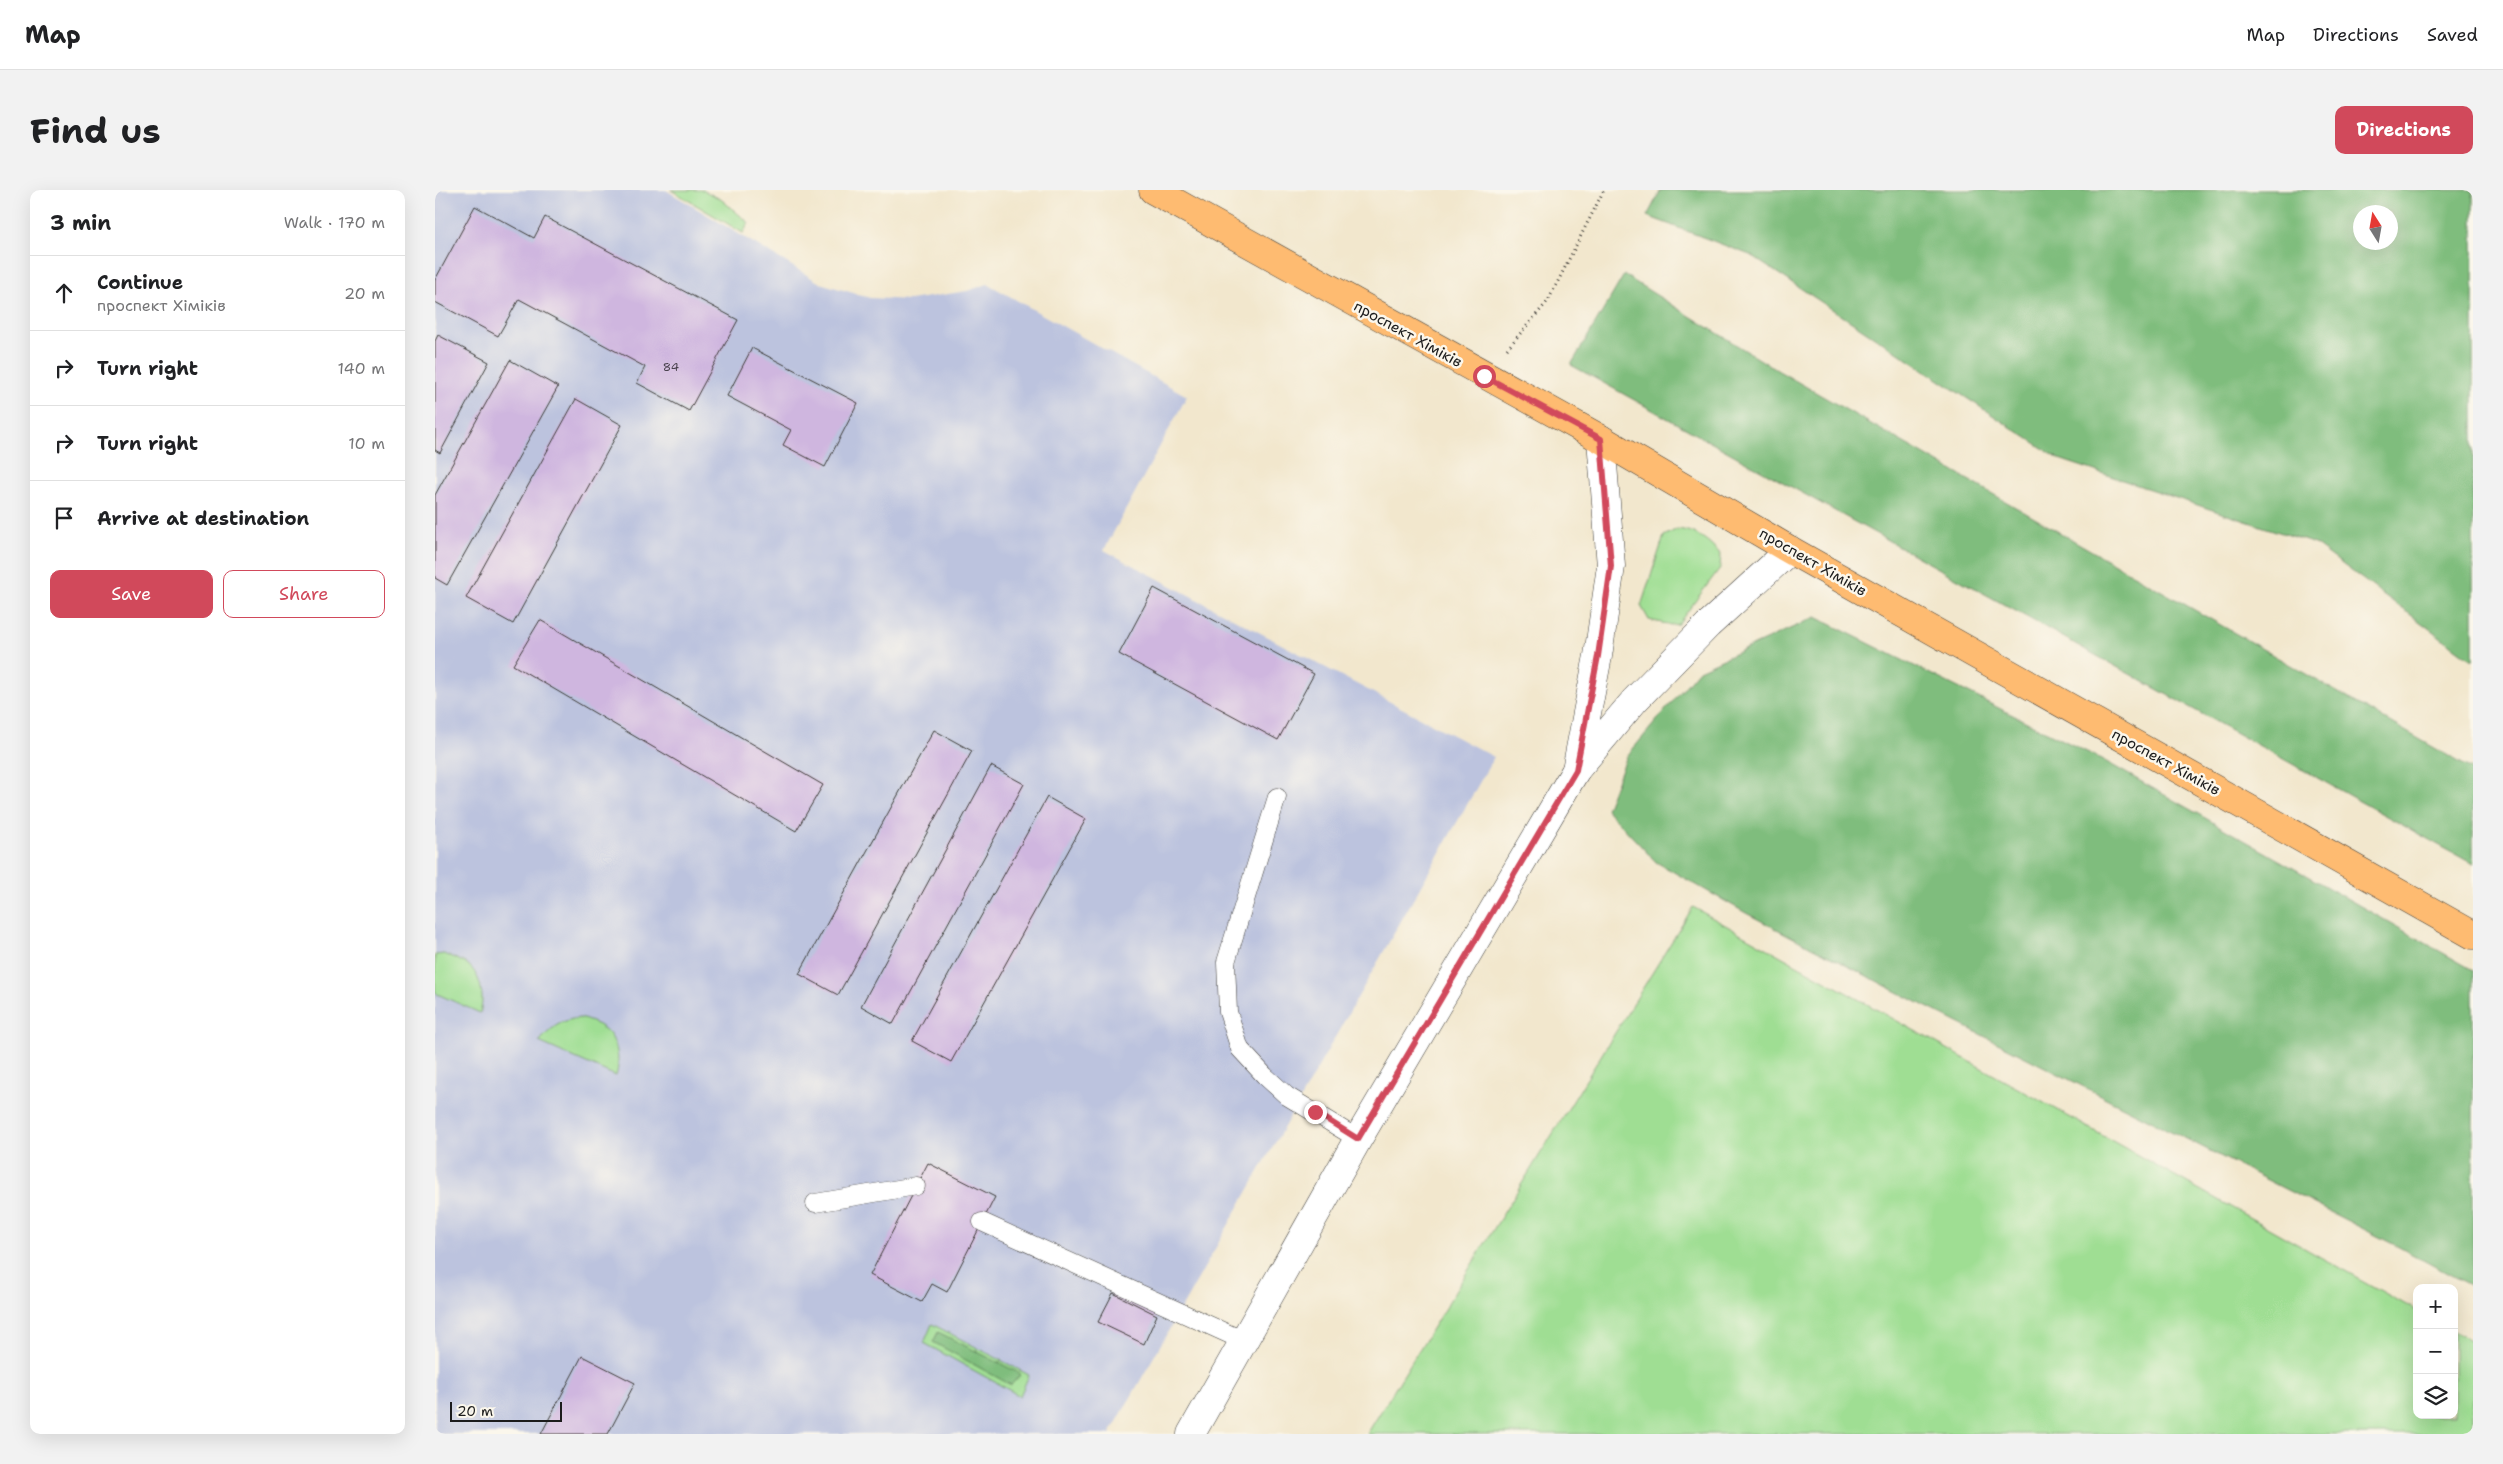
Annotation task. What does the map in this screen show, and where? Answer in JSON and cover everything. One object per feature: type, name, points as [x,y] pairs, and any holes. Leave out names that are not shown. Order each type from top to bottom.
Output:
[{"type":"main road","name":"проспект Хіміків","points":[[1153,190],[1484,376],[1601,439],[1790,550],[2473,935]]},
{"type":"street","points":[[1576,770],[1598,656],[1611,566],[1601,439]]},
{"type":"street","points":[[1191,1434],[1358,1139],[1576,770],[1662,672],[1709,625],[1790,550]]},
{"type":"lane","points":[[1277,797],[1226,962],[1228,1012],[1240,1049],[1265,1076],[1287,1096],[1358,1139]]},
{"type":"lane","points":[[815,1203],[916,1186]]},
{"type":"lane","points":[[982,1222],[1244,1341]]},
{"type":"path","points":[[1484,376],[1548,301],[1604,190]]},
{"type":"shaded area","points":[[435,190],[666,190],[820,283],[870,298],[910,300],[967,291],[988,284],[1187,396],[1104,550],[1494,757],[1110,1434],[435,1434]]},
{"type":"green space","points":[[671,190],[703,190],[722,200],[749,223],[743,233]]},
{"type":"green space","points":[[1661,190],[2473,190],[2473,661],[2315,544],[2059,459],[1750,255],[1647,216]]},
{"type":"green space","points":[[1624,275],[1777,370],[2473,770],[2473,864],[1571,365]]},
{"type":"green space","points":[[1677,529],[1702,537],[1721,555],[1720,568],[1678,624],[1671,625],[1649,620],[1641,606],[1664,536]]},
{"type":"green space","points":[[1816,617],[2103,760],[2473,970],[2473,1287],[2395,1245],[1913,1000],[1746,913],[1656,862],[1606,809],[1627,756],[1699,670]]},
{"type":"green space","points":[[1693,907],[2413,1309],[2413,1419],[2458,1419],[2458,1333],[2473,1342],[2473,1434],[1367,1434]]},
{"type":"green space","points":[[444,954],[467,964],[476,974],[482,994],[480,1013],[435,993],[435,955]]},
{"type":"green space","points":[[581,1018],[601,1026],[612,1037],[618,1057],[616,1076],[539,1042],[548,1032],[562,1022]]},
{"type":"green space","points":[[932,1324],[1029,1375],[1020,1396],[924,1343]]},
{"type":"green space","points":[[938,1332],[1021,1374],[1011,1385],[933,1342]]},
{"type":"building","points":[[475,206],[534,238],[545,217],[738,320],[689,411],[637,383],[645,367],[519,299],[498,336],[435,302],[435,280]]},
{"type":"building","points":[[438,335],[489,362],[440,453],[435,450],[435,341]]},
{"type":"building","points":[[752,348],[858,403],[825,467],[783,445],[791,430],[727,396]]},
{"type":"building","points":[[510,360],[558,387],[447,585],[435,578],[435,495]]},
{"type":"building","points":[[576,399],[622,425],[513,624],[466,598]]},
{"type":"building","points":[[1154,588],[1314,674],[1278,740],[1119,654]]},
{"type":"building","points":[[540,620],[823,785],[796,831],[513,665]]},
{"type":"building","points":[[934,730],[972,751],[838,995],[799,974]]},
{"type":"building","points":[[991,766],[1024,784],[893,1024],[861,1006]]},
{"type":"building","points":[[1047,797],[1086,819],[951,1062],[912,1041]]},
{"type":"building","points":[[928,1163],[995,1197],[947,1292],[932,1284],[922,1302],[870,1275]]},
{"type":"building","points":[[1113,1293],[1157,1315],[1144,1344],[1098,1322]]},
{"type":"building","points":[[582,1356],[635,1383],[608,1434],[541,1434]]},
{"type":"route","points":[[1315,1112],[1358,1139],[1576,770],[1598,656],[1611,566],[1601,439],[1484,376]]}]
